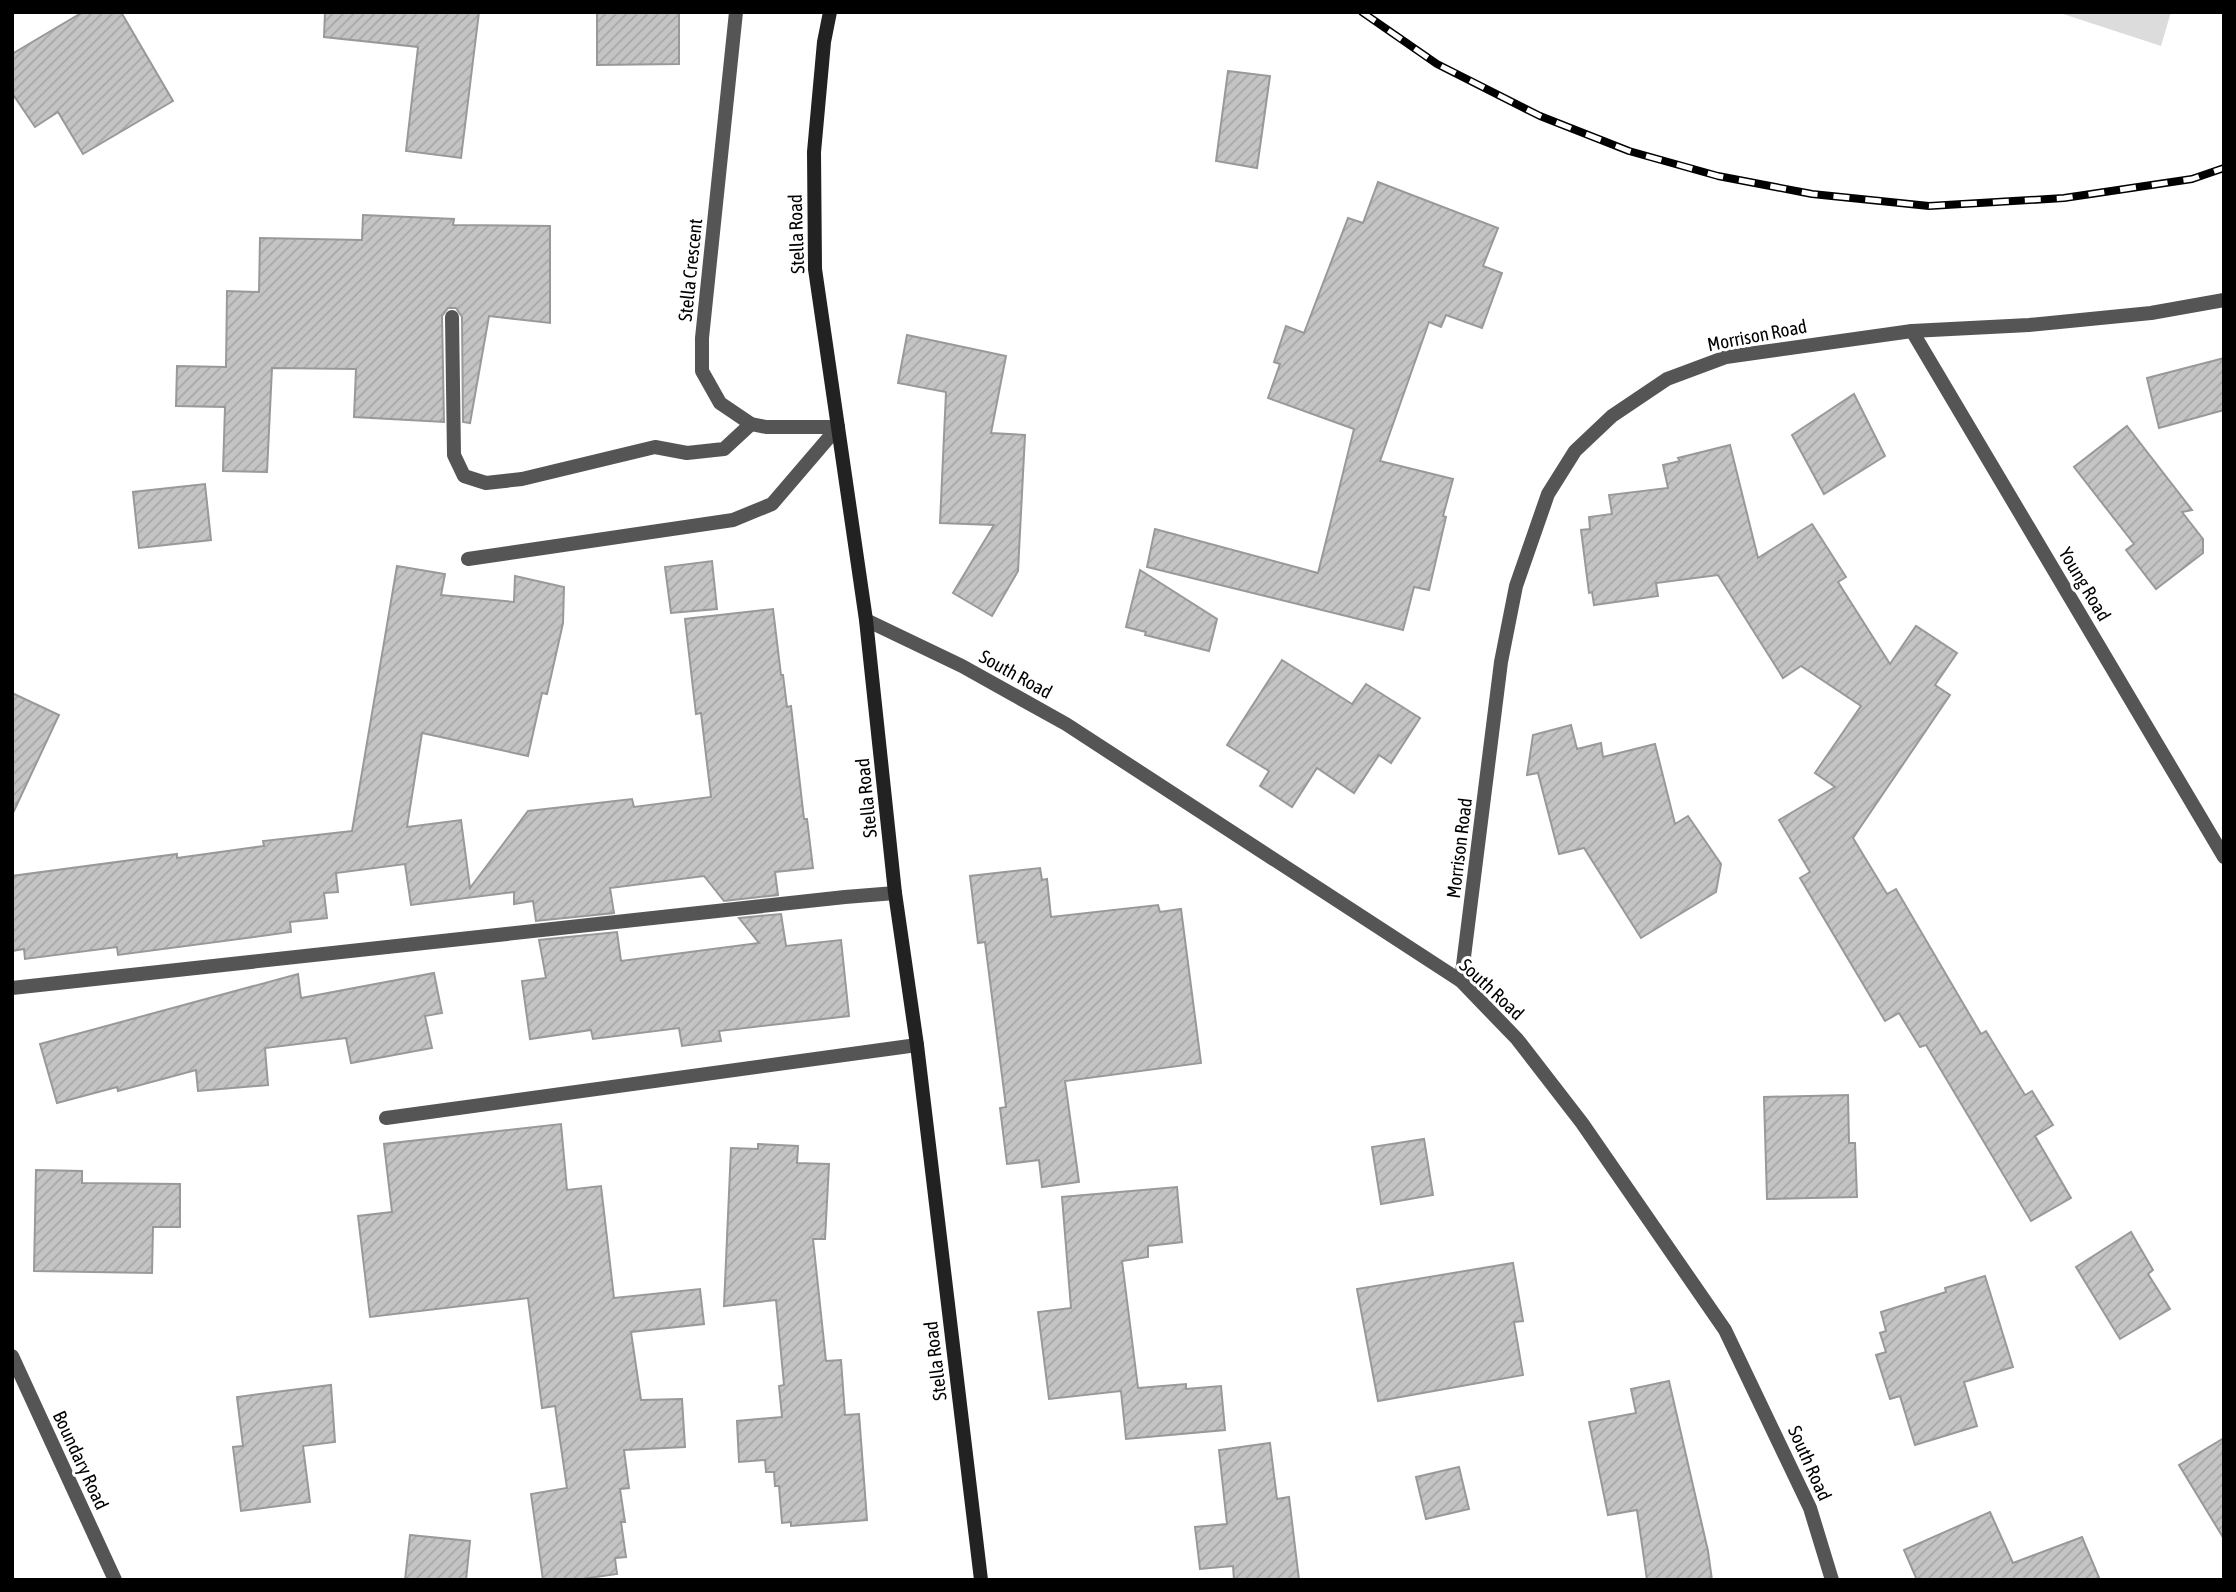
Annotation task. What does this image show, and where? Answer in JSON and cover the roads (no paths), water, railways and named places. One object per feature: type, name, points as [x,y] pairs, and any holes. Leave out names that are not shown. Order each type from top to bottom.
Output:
[{"type":"main road","name":"Stella Road","points":[[830,12],[824,42],[814,152],[815,269],[866,620],[895,893],[917,1045],[981,1580]]},
{"type":"street","name":"Stella Crescent","points":[[736,12],[702,338],[702,371],[720,403],[751,424]]},
{"type":"street","name":"Morrison Road","points":[[1461,981],[1501,662],[1516,586],[1548,494],[1575,451],[1612,416],[1667,380],[1726,357],[1912,331],[2029,325],[2151,313],[2224,300]]},
{"type":"street","points":[[452,317],[454,455],[464,476],[486,483],[522,479],[655,447],[687,453],[724,449],[751,424],[838,427]]},
{"type":"street","name":"Young Road","points":[[1912,331],[2224,857]]},
{"type":"street","points":[[468,559],[733,520],[772,504],[838,427]]},
{"type":"street","name":"South Road","points":[[866,620],[962,666],[1066,724],[1461,981],[1517,1039],[1582,1123],[1725,1330],[1810,1508],[1832,1580]]},
{"type":"street","points":[[12,988],[895,893]]},
{"type":"street","points":[[386,1118],[917,1045]]},
{"type":"street","name":"Boundary Road","points":[[12,1356],[115,1580]]},
{"type":"railway","points":[[1362,12],[1437,64],[1540,116],[1629,151],[1718,176],[1812,194],[1929,206],[2064,198],[2192,179],[2224,168]]}]
